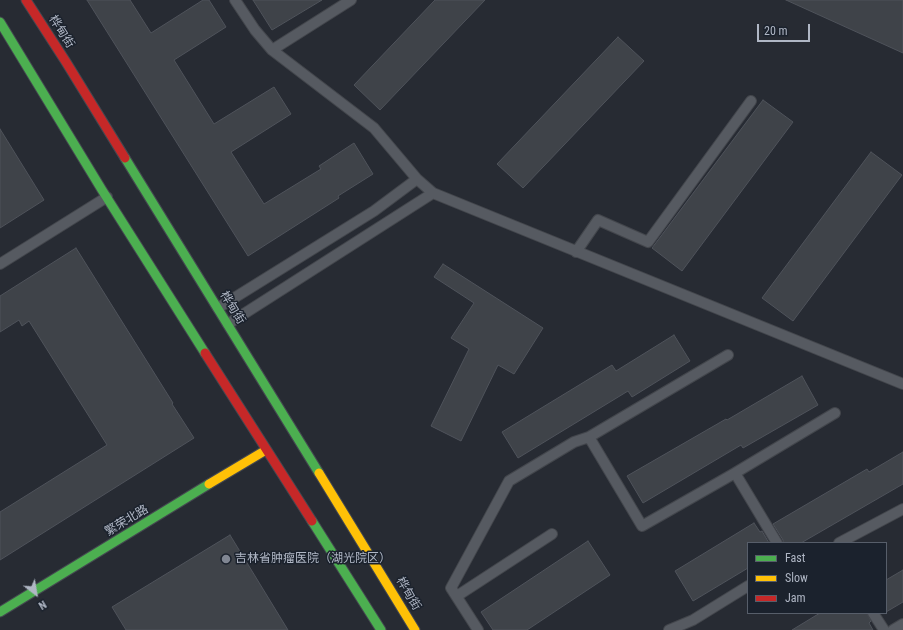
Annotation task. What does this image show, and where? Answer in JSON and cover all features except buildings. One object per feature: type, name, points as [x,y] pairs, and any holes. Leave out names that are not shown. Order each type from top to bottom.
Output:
[{"type":"street","name":"桦甸街","points":[[26,0],[228,324],[415,630]]},
{"type":"street","points":[[0,22],[107,198],[381,630]]},
{"type":"street","name":"繁荣北路","points":[[0,612],[266,450]]},
{"type":"lane","points":[[235,0],[254,30],[272,50],[374,128],[417,179],[433,194],[903,384]]},
{"type":"lane","points":[[272,50],[351,0]]},
{"type":"lane","points":[[576,252],[598,220],[648,242],[751,101]]},
{"type":"lane","points":[[218,308],[374,211],[417,179]]},
{"type":"lane","points":[[228,324],[433,194]]},
{"type":"lane","points":[[0,264],[107,198]]},
{"type":"lane","points":[[478,630],[451,588],[509,481],[574,442],[589,437],[728,356]]},
{"type":"lane","points":[[589,437],[642,526],[735,473],[835,413]]},
{"type":"lane","points":[[735,473],[776,542]]},
{"type":"lane","points":[[841,542],[903,508]]},
{"type":"lane","points":[[457,596],[552,534]]},
{"type":"lane","points":[[673,629],[693,620],[747,587]]},
{"type":"lane","points":[[874,614],[884,630]]},
{"type":"lane","points":[[893,630],[903,624]]},
{"type":"traffic: fast","points":[[0,22],[102,190],[205,353]]},
{"type":"traffic: fast","points":[[125,158],[319,473]]},
{"type":"traffic: fast","points":[[0,612],[209,484]]},
{"type":"traffic: fast","points":[[312,521],[381,630]]},
{"type":"traffic: slow","points":[[209,484],[266,450]]},
{"type":"traffic: slow","points":[[319,473],[415,630]]},
{"type":"traffic: jam","points":[[26,0],[125,158]]},
{"type":"traffic: jam","points":[[205,353],[312,521]]},
{"type":"place","name":"吉林省肿瘤医院（湖光院区）","points":[[226,559]]}]
